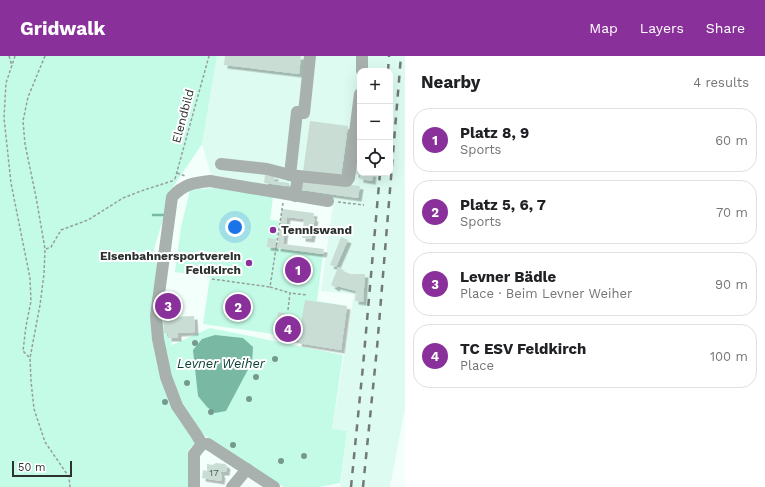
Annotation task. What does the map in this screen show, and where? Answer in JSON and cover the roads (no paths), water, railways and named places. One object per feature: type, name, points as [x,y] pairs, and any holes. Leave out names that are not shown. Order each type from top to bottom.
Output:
[{"type":"street","points":[[290,195],[294,176],[297,112],[304,113],[310,56]]},
{"type":"street","points":[[362,56],[362,68]]},
{"type":"street","points":[[221,164],[267,169],[294,176],[347,181],[349,178],[359,104]]},
{"type":"street","points":[[202,444],[177,406],[166,377],[158,339],[156,316],[172,197],[186,185],[195,182],[210,182],[328,201]]},
{"type":"street","points":[[202,444],[208,444],[274,487]]},
{"type":"street","points":[[194,487],[194,454],[202,444]]},
{"type":"street","points":[[232,487],[247,469]]},
{"type":"water","name":"Levner Weiher","points":[[215,335],[243,338],[253,347],[252,362],[226,411],[215,413],[207,407],[198,396],[193,350],[202,339]]},
{"type":"waterway","points":[[153,215],[164,215]]},
{"type":"railway","points":[[388,68],[389,56]]},
{"type":"railway","points":[[363,487],[377,348],[401,56]]},
{"type":"railway","points":[[351,487],[380,176]]},
{"type":"place","name":"Tenniswand","points":[[273,230]]},
{"type":"place","name":"Eisenbahnersportverein Feldkirch","points":[[249,263]]},
{"type":"place","name":"Platz 8, 9","points":[[298,270]]},
{"type":"place","name":"Levner Bädle","points":[[168,306]]},
{"type":"place","name":"Platz 5, 6, 7","points":[[238,307]]},
{"type":"place","name":"TC ESV Feldkirch","points":[[288,329]]}]
